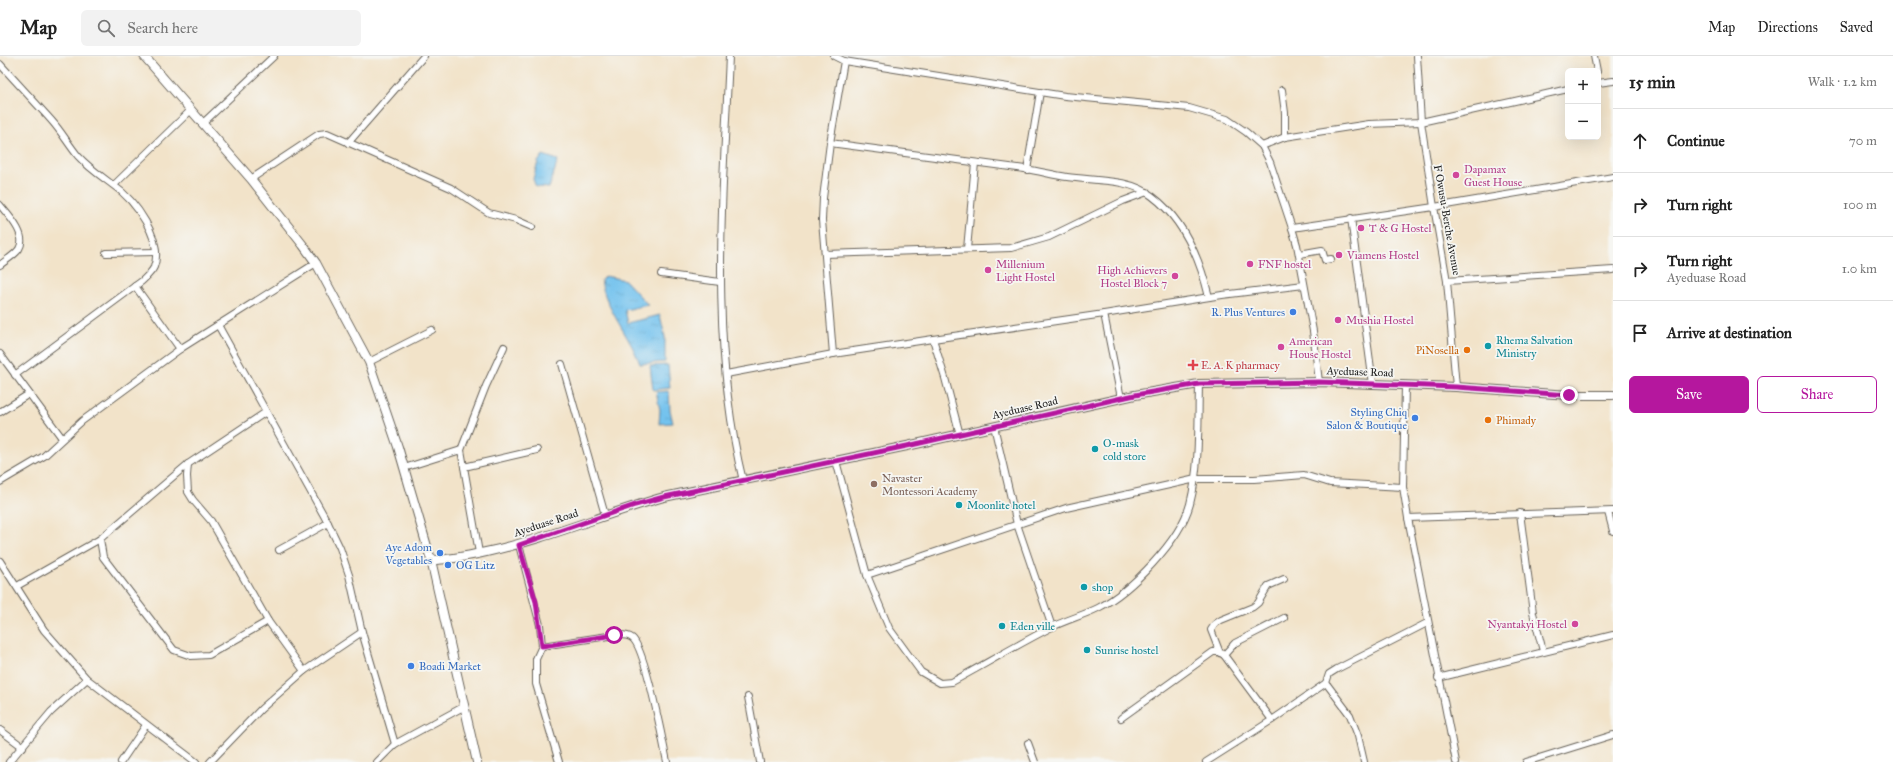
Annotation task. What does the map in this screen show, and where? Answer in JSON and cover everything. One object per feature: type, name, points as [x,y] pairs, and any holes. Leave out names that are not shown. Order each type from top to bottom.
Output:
[{"type":"street","points":[[202,124],[274,56]]},
{"type":"street","points":[[348,142],[424,56]]},
{"type":"street","points":[[729,56],[720,282],[726,374],[732,426],[744,481]]},
{"type":"street","points":[[834,56],[844,61],[1040,92],[1189,108],[1209,112],[1227,119],[1246,132],[1262,146],[1276,179],[1299,254],[1314,337],[1319,382]]},
{"type":"street","name":"F Owusu-Berche Avenue","points":[[1417,56],[1421,122],[1447,281],[1456,387]]},
{"type":"street","points":[[1594,56],[1596,68]]},
{"type":"street","points":[[149,58],[190,111],[251,179],[303,245],[316,263],[369,362],[404,468],[432,560],[477,762]]},
{"type":"street","points":[[833,354],[822,220],[823,198],[830,143],[844,61]]},
{"type":"street","points":[[0,64],[52,121],[79,157],[94,172],[114,185],[145,219],[151,232],[156,252],[154,268],[135,286],[15,375]]},
{"type":"street","points":[[1601,83],[1613,82]]},
{"type":"street","points":[[1282,90],[1285,113],[1285,137]]},
{"type":"street","points":[[1262,146],[1285,137],[1369,124],[1421,122],[1565,91]]},
{"type":"street","points":[[1027,170],[1040,92]]},
{"type":"street","points":[[114,185],[190,111]]},
{"type":"street","points":[[251,179],[321,133],[326,133],[450,188],[489,213],[516,220],[532,227]]},
{"type":"street","points":[[830,143],[1125,184],[1147,192],[1153,196],[1178,222],[1197,255],[1209,297]]},
{"type":"street","points":[[967,249],[975,163]]},
{"type":"street","points":[[1292,228],[1351,218],[1434,207],[1613,177]]},
{"type":"street","points":[[825,254],[1011,248],[1041,240],[1077,225],[1123,201],[1147,192]]},
{"type":"street","points":[[0,206],[17,228],[22,242],[19,249],[0,265]]},
{"type":"street","points":[[1351,218],[1373,384]]},
{"type":"street","points":[[1299,254],[1322,250],[1325,260],[1331,259]]},
{"type":"street","points":[[106,253],[156,252]]},
{"type":"street","points":[[0,482],[44,456],[82,421],[180,349],[316,263]]},
{"type":"street","points":[[1447,281],[1613,270]]},
{"type":"street","points":[[661,274],[720,282]]},
{"type":"street","points":[[135,286],[180,349]]},
{"type":"street","points":[[726,374],[833,354],[1209,297],[1304,286]]},
{"type":"street","points":[[1104,314],[1120,398]]},
{"type":"street","points":[[218,325],[328,523],[340,548],[349,575],[362,632],[395,744]]},
{"type":"street","points":[[369,362],[432,330]]},
{"type":"street","points":[[933,339],[960,435]]},
{"type":"street","points":[[479,553],[461,450],[486,386],[504,347]]},
{"type":"street","points":[[0,354],[62,438]]},
{"type":"street","points":[[562,364],[606,515]]},
{"type":"street","name":"Ayeduase Road","points":[[432,560],[519,545],[664,497],[960,435],[1120,398],[1199,384],[1319,382],[1456,387],[1569,395],[1613,395]]},
{"type":"street","points":[[836,461],[867,575],[889,628],[921,672],[931,680],[940,683],[952,682],[1052,627],[1084,615],[1114,599],[1154,561],[1169,543],[1183,522],[1196,479],[1199,384]]},
{"type":"street","points":[[1405,385],[1403,487],[1427,623],[1456,762]]},
{"type":"street","points":[[0,412],[29,394]]},
{"type":"street","points":[[17,586],[100,539],[188,464],[266,412]]},
{"type":"street","points":[[994,426],[1017,524],[1052,627]]},
{"type":"street","points":[[404,468],[461,450]]},
{"type":"street","points":[[464,468],[537,450]]},
{"type":"street","points":[[188,464],[186,476],[188,492],[211,521],[268,621],[304,671]]},
{"type":"street","points":[[867,575],[1066,508],[1196,479],[1254,479],[1304,475],[1330,483],[1403,487]]},
{"type":"street","points":[[1408,518],[1520,513],[1611,512],[1613,531]]},
{"type":"street","points":[[1520,513],[1533,613],[1543,651]]},
{"type":"street","points":[[279,550],[328,523]]},
{"type":"street","points":[[100,539],[103,557],[174,650],[191,656],[209,655],[268,621]]},
{"type":"street","points":[[519,545],[536,602],[542,646],[536,659],[536,684],[559,762]]},
{"type":"street","points":[[0,561],[44,630],[87,679],[196,762]]},
{"type":"street","points":[[1272,720],[1222,654],[1211,630],[1214,624],[1253,607],[1258,603],[1268,586],[1284,579]]},
{"type":"street","points":[[1222,654],[1235,643],[1284,618]]},
{"type":"street","points":[[1206,762],[1272,720],[1326,683],[1329,674],[1427,623]]},
{"type":"street","points":[[210,762],[261,709],[304,671],[362,632]]},
{"type":"street","points":[[542,646],[614,635],[627,635],[634,638],[643,660],[667,762]]},
{"type":"street","points":[[1438,678],[1613,635]]},
{"type":"street","points":[[1121,718],[1213,652],[1222,654]]},
{"type":"street","points":[[9,762],[51,712],[87,679]]},
{"type":"street","points":[[1326,683],[1350,715],[1358,736],[1364,762]]},
{"type":"street","points":[[748,697],[760,762]]},
{"type":"street","points":[[377,762],[395,744],[465,706]]},
{"type":"street","points":[[121,762],[146,725]]},
{"type":"street","points":[[0,730],[23,747]]},
{"type":"street","points":[[1526,762],[1613,735]]},
{"type":"street","points":[[1028,743],[1035,762]]},
{"type":"water","points":[[543,155],[558,160],[549,188],[536,187],[533,179],[538,162]]},
{"type":"water","points":[[605,276],[625,280],[648,305],[625,310],[628,323],[660,315],[665,337],[665,362],[640,364],[608,302],[601,280]]},
{"type":"water","points":[[668,365],[670,388],[653,390],[650,366]]},
{"type":"water","points":[[669,391],[670,410],[673,423],[659,424],[660,410],[656,392]]},
{"type":"place","name":"Dapamax Guest House","points":[[1456,175]]},
{"type":"place","name":"T & G Hostel","points":[[1361,228]]},
{"type":"place","name":"Viamens Hostel","points":[[1339,255]]},
{"type":"place","name":"FNF hostel","points":[[1250,264]]},
{"type":"place","name":"Millenium Light Hostel","points":[[988,270]]},
{"type":"place","name":"High Achievers Hostel Block 7","points":[[1175,276]]},
{"type":"place","name":"R. Plus Ventures","points":[[1293,312]]},
{"type":"place","name":"Mushia Hostel","points":[[1338,320]]},
{"type":"place","name":"Rhema Salvation Ministry","points":[[1488,346]]},
{"type":"place","name":"American House Hostel","points":[[1281,347]]},
{"type":"place","name":"PiNosella","points":[[1467,350]]},
{"type":"place","name":"E. A. K pharmacy","points":[[1193,365]]},
{"type":"place","name":"Styling Chiq Salon & Boutique","points":[[1415,418]]},
{"type":"place","name":"Phimady","points":[[1488,420]]},
{"type":"place","name":"O-mask cold store","points":[[1095,449]]},
{"type":"place","name":"Navaster Montessori Academy","points":[[874,484]]},
{"type":"place","name":"Moonlite hotel","points":[[959,505]]},
{"type":"place","name":"Aye Adom Vegetables","points":[[440,553]]},
{"type":"place","name":"OG Litz","points":[[448,565]]},
{"type":"place","name":"shop","points":[[1084,587]]},
{"type":"place","name":"Nyantakyi Hostel","points":[[1575,624]]},
{"type":"place","name":"Eden ville","points":[[1002,626]]},
{"type":"place","name":"Sunrise hostel","points":[[1087,650]]},
{"type":"place","name":"Boadi Market","points":[[411,666]]},
{"type":"route","points":[[614,635],[542,646],[536,602],[519,545],[635,505],[664,497],[960,435],[1135,395],[1199,384],[1319,382],[1456,387],[1569,395]]}]
